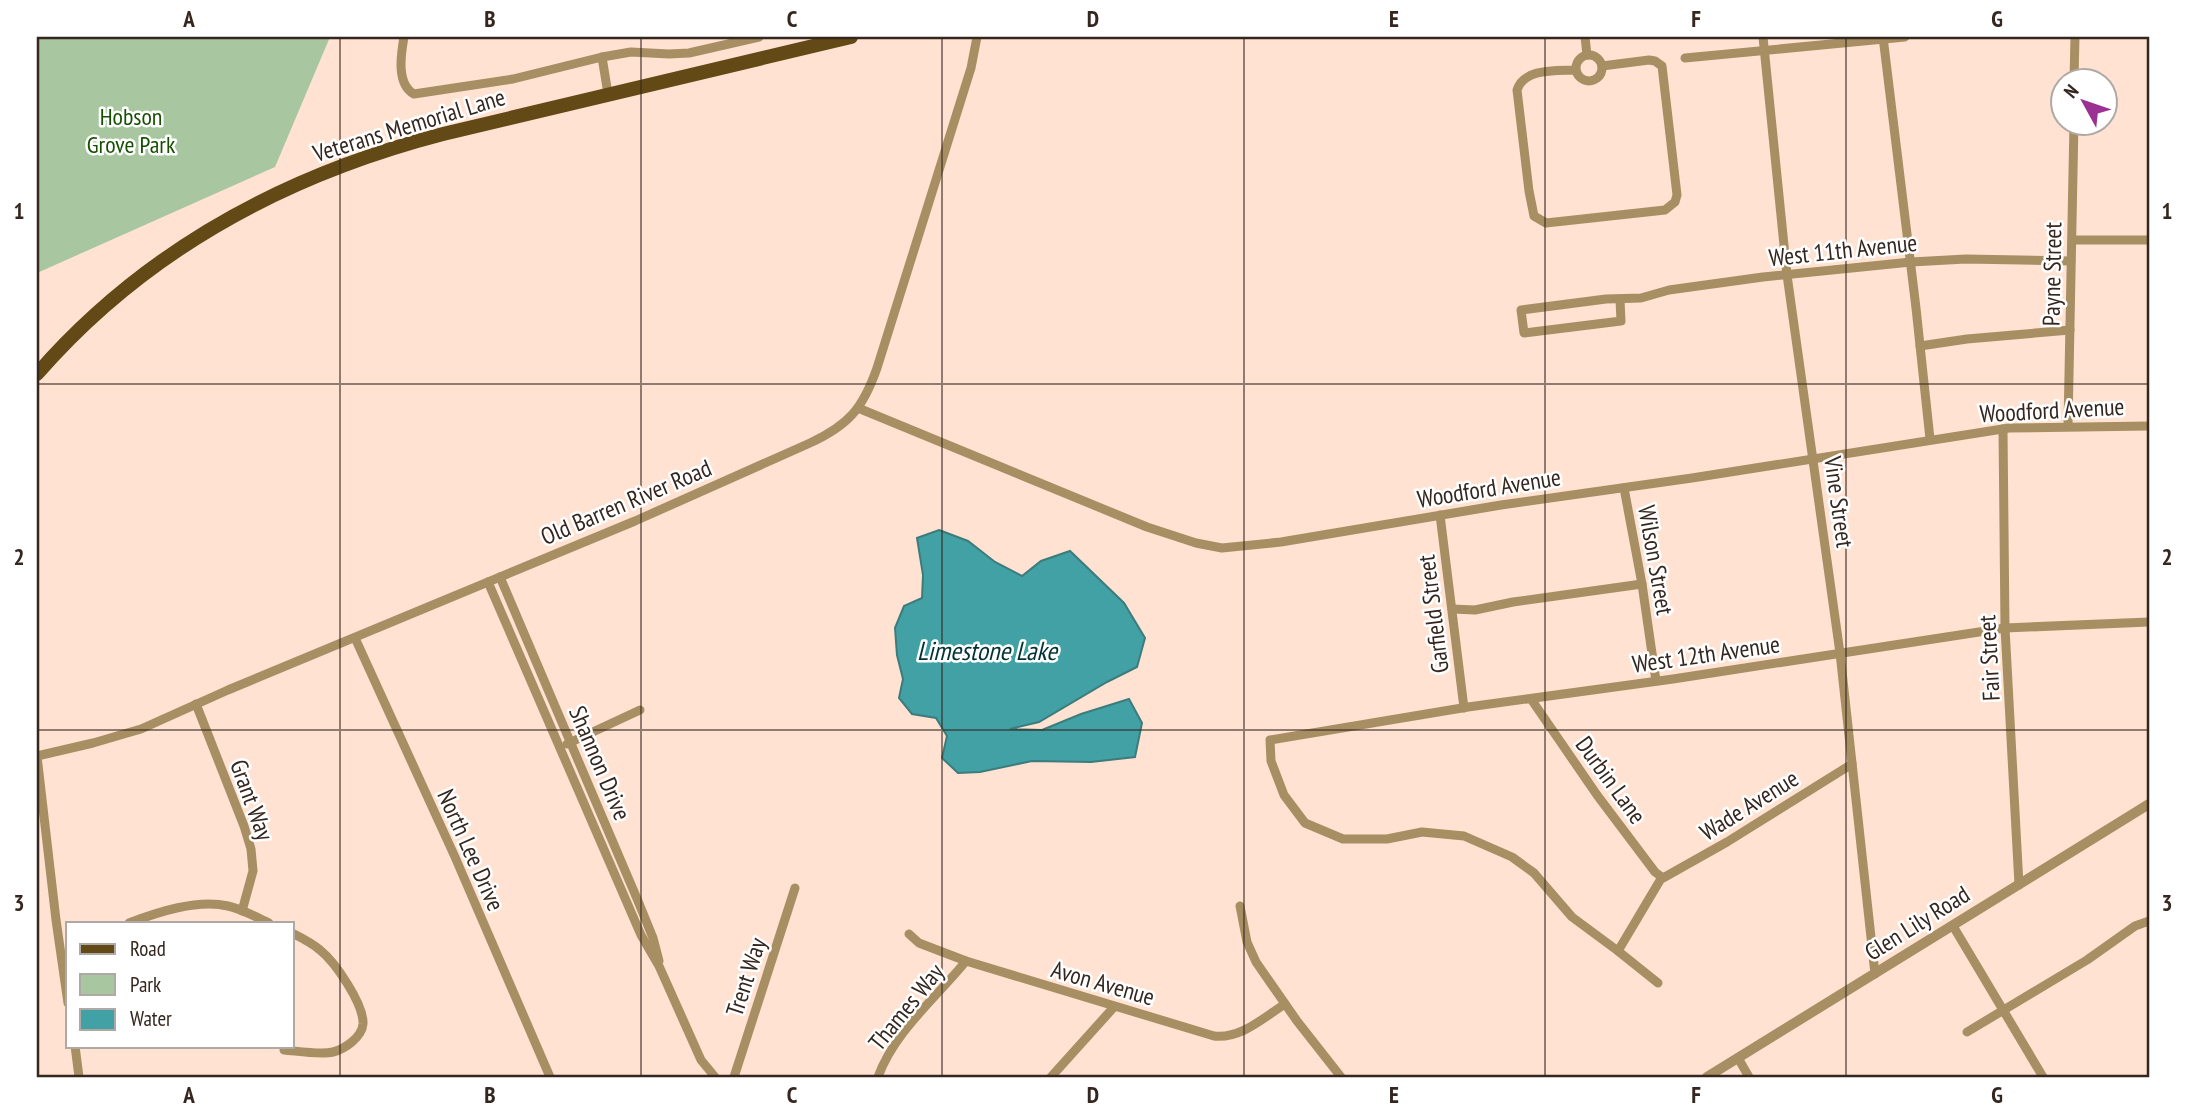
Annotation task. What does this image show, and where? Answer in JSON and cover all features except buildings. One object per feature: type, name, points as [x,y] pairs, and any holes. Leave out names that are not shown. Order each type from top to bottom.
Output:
[{"type":"main road","name":"Veterans Memorial Lane","points":[[37,374],[77,332],[140,277],[200,235],[270,196],[337,167],[402,145],[851,37]]},
{"type":"street","points":[[404,37],[404,82],[410,92],[416,94],[525,76],[631,52],[689,52],[759,37]]},
{"type":"street","name":"Old Barren River Road","points":[[37,756],[124,735],[156,723],[500,578],[837,429],[858,408],[873,381],[971,68],[977,37]]},
{"type":"street","points":[[1585,37],[1587,55]]},
{"type":"street","name":"Vine Street","points":[[1763,37],[1787,275],[1840,653],[1875,974]]},
{"type":"street","points":[[1685,58],[1905,37]]},
{"type":"street","points":[[2074,66],[2075,37]]},
{"type":"street","points":[[1883,38],[1930,439]]},
{"type":"street","points":[[1587,55],[1597,57],[1602,66],[1598,77],[1591,81],[1583,79],[1575,69],[1577,61],[1587,55]]},
{"type":"street","points":[[602,57],[608,94]]},
{"type":"street","points":[[1575,69],[1533,74],[1521,81],[1517,90],[1534,216],[1546,223],[1665,210],[1675,202],[1677,195],[1662,66],[1649,60],[1602,66]]},
{"type":"street","name":"Payne Street","points":[[2068,425],[2074,136]]},
{"type":"street","points":[[2072,240],[2149,240]]},
{"type":"street","name":"West 11th Avenue","points":[[1620,300],[1621,321],[1524,333],[1521,310],[1606,299],[1641,298],[1676,289],[1911,262],[1966,259],[2071,261]]},
{"type":"street","points":[[1920,346],[2070,330]]},
{"type":"street","name":"Woodford Avenue","points":[[858,408],[1147,527],[1208,546],[1235,547],[2003,429],[2068,425],[2149,426]]},
{"type":"street","name":"Fair Street","points":[[2003,429],[2005,628],[2019,885]]},
{"type":"street","name":"Wilson Street","points":[[1624,488],[1656,681]]},
{"type":"street","name":"Garfield Street","points":[[1440,515],[1464,708]]},
{"type":"street","name":"Shannon Drive","points":[[500,578],[653,938],[659,966]]},
{"type":"street","name":"Shannon Drive","points":[[488,582],[641,935],[659,966],[701,1060],[715,1077]]},
{"type":"street","points":[[1452,609],[1475,610],[1642,584]]},
{"type":"street","name":"West 12th Avenue","points":[[1618,951],[1573,917],[1534,873],[1512,856],[1464,836],[1422,832],[1387,839],[1343,839],[1305,823],[1283,795],[1271,761],[1270,740],[1464,708],[2005,628],[2149,622]]},
{"type":"street","name":"North Lee Drive","points":[[355,639],[455,857],[550,1077]]},
{"type":"street","points":[[523,665],[534,660]]},
{"type":"street","name":"Durbin Lane","points":[[1531,699],[1597,795],[1653,870],[1663,878]]},
{"type":"street","name":"Grant Way","points":[[196,704],[251,849],[253,872],[242,911]]},
{"type":"street","points":[[559,747],[640,710]]},
{"type":"street","points":[[37,756],[66,972]]},
{"type":"street","name":"Wade Avenue","points":[[1663,878],[1727,842],[1852,764]]},
{"type":"street","name":"Glen Lily Road","points":[[1707,1077],[2149,804]]},
{"type":"street","points":[[607,860],[619,856]]},
{"type":"street","points":[[1658,983],[1618,951],[1663,878]]},
{"type":"street","name":"Trent Way","points":[[734,1077],[795,888]]},
{"type":"street","points":[[133,922],[193,905],[215,904],[242,911],[268,922]]},
{"type":"street","points":[[1240,906],[1251,952],[1262,972],[1340,1077]]},
{"type":"street","points":[[1967,1032],[2087,960],[2135,926],[2149,921]]},
{"type":"street","points":[[1953,926],[2043,1077]]},
{"type":"street","points":[[284,1050],[332,1052],[353,1040],[363,1023],[359,1008],[337,967],[318,948],[294,934]]},
{"type":"street","name":"Avon Avenue","points":[[909,934],[919,943],[967,961],[1214,1036],[1225,1037],[1245,1030],[1284,1004]]},
{"type":"street","name":"Thames Way","points":[[878,1077],[887,1054],[898,1039],[967,961]]},
{"type":"street","points":[[1051,1077],[1114,1007]]},
{"type":"street","points":[[75,1048],[79,1077]]},
{"type":"street","points":[[1738,1058],[1749,1077]]},
{"type":"green space","name":"Hobson Grove Park","points":[[37,37],[330,37],[275,167],[37,273]]},
{"type":"water","name":"Limestone Lake","points":[[939,530],[968,541],[995,562],[1022,576],[1041,561],[1070,551],[1124,603],[1145,638],[1137,667],[1039,722],[1010,729],[1042,730],[1129,699],[1142,723],[1135,757],[1091,762],[1032,761],[980,772],[958,773],[942,758],[947,736],[936,718],[912,714],[899,698],[903,679],[897,655],[895,628],[904,606],[922,598],[923,575],[917,538]]}]
